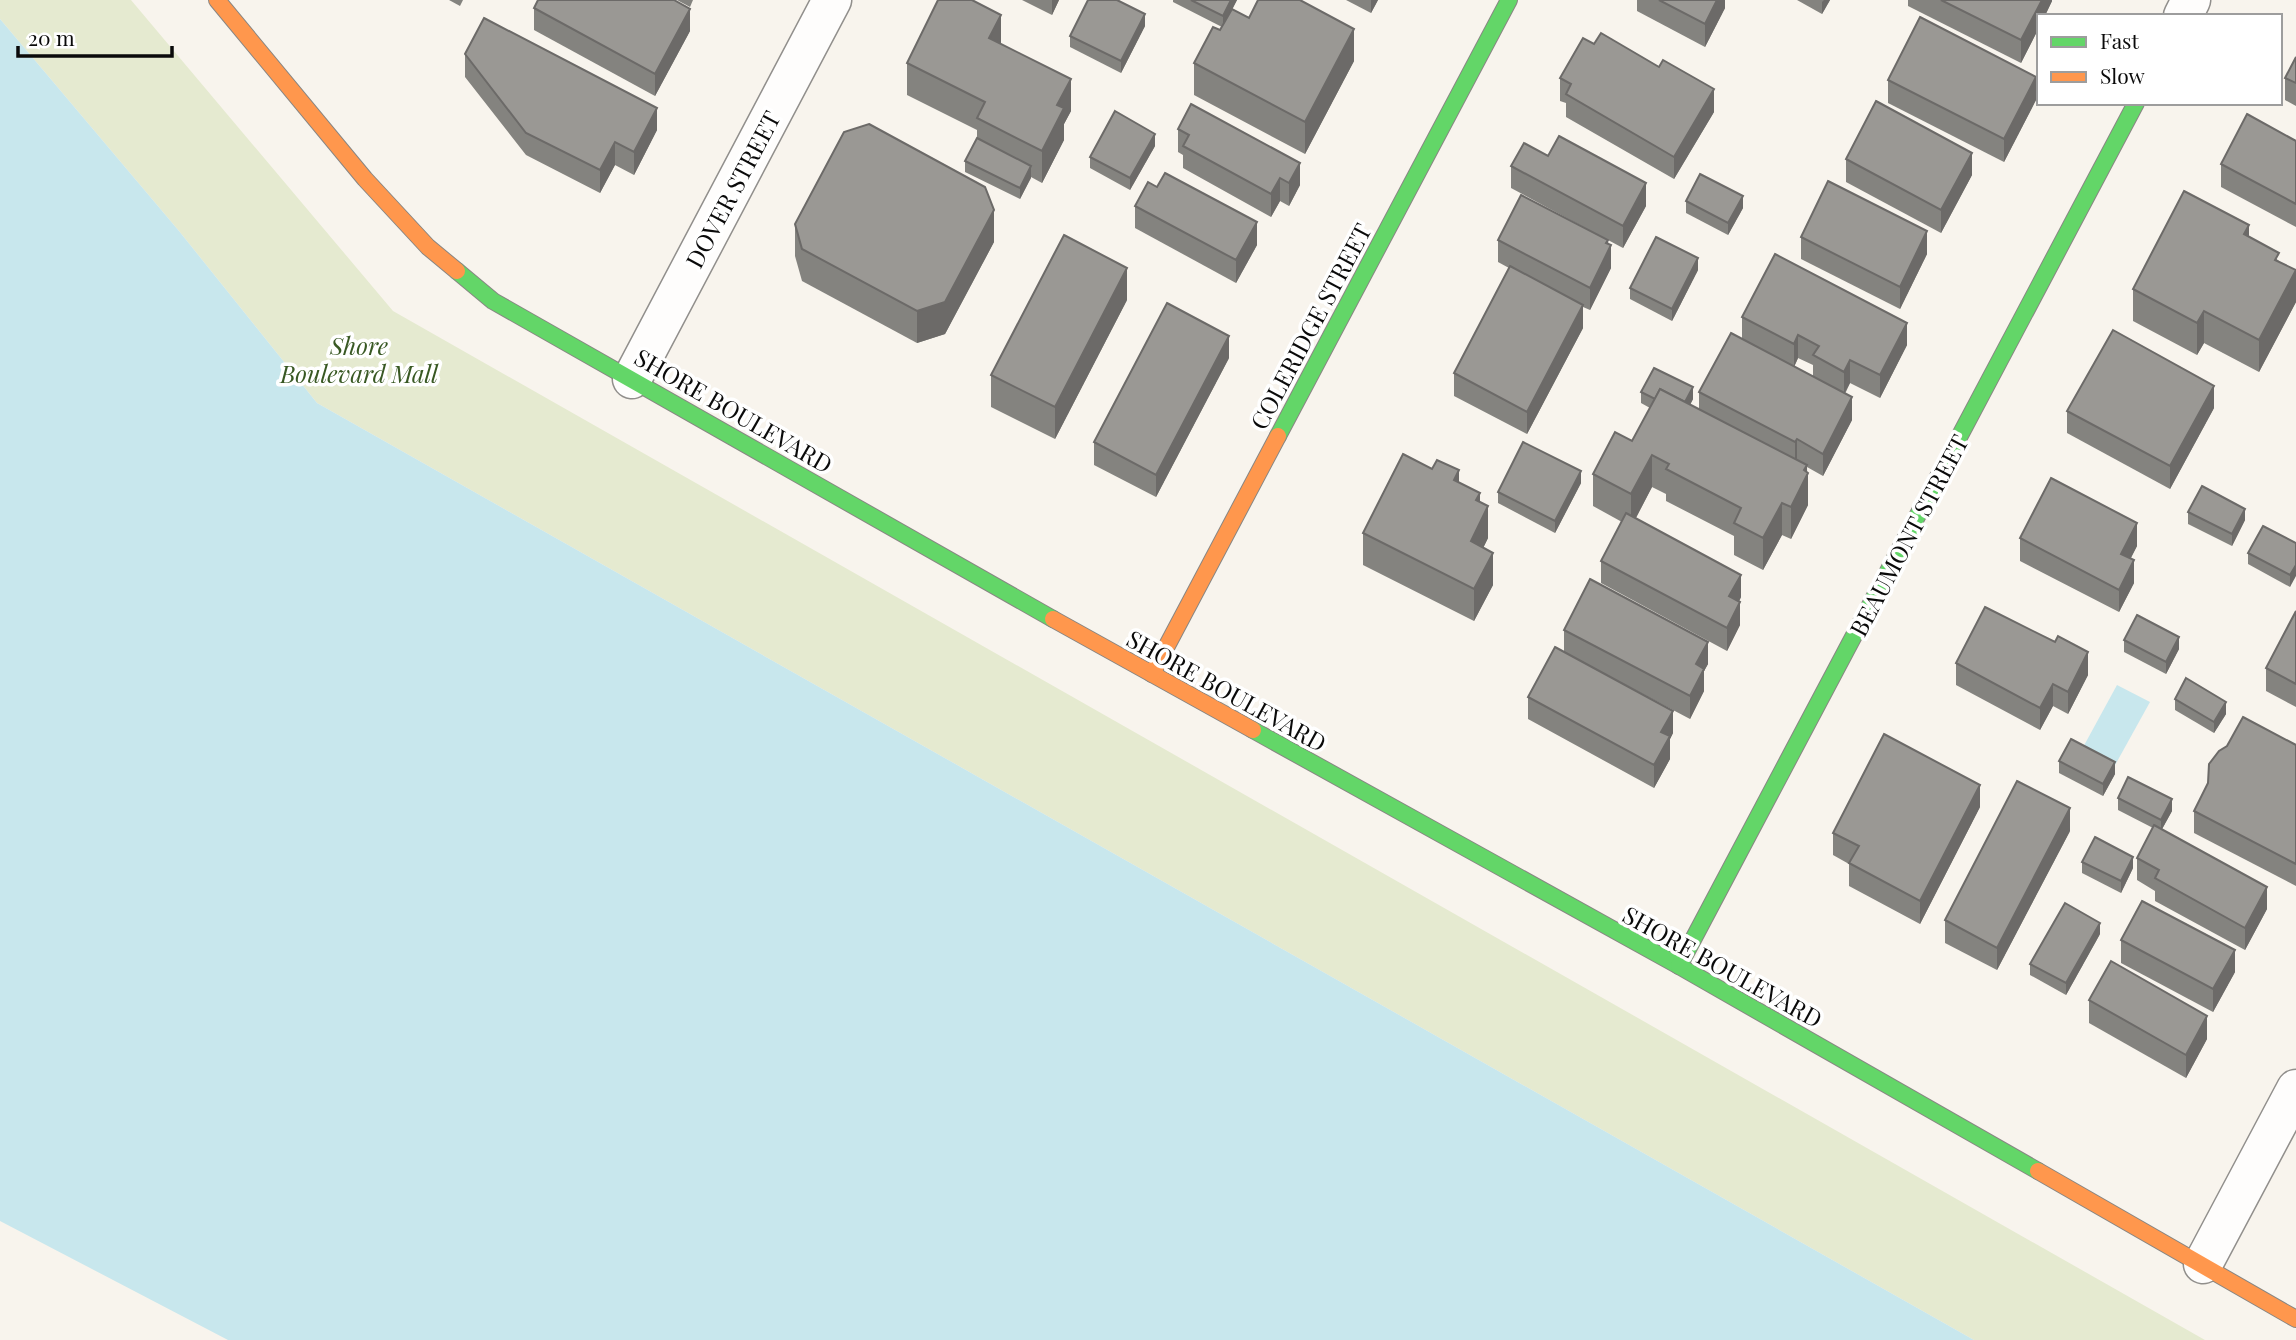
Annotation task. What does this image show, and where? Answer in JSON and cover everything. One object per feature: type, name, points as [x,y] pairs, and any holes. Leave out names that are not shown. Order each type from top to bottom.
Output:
[{"type":"main road","name":"SHORE BOULEVARD","points":[[217,0],[365,179],[428,247],[493,301],[1152,674],[1679,966],[2296,1319]]},
{"type":"main road","name":"COLERIDGE STREET","points":[[1152,674],[1509,0]]},
{"type":"main road","name":"BEAUMONT STREET","points":[[1679,966],[2135,105]]},
{"type":"street","name":"DOVER STREET","points":[[632,379],[832,0]]},
{"type":"street","points":[[2203,1264],[2296,1089]]},
{"type":"green space","name":"Shore Boulevard Mall","points":[[0,0],[131,0],[393,311],[2205,1340],[1974,1340],[317,403],[179,231],[0,19]]},
{"type":"water","points":[[0,19],[179,231],[317,403],[1974,1340],[228,1340],[0,1221]]},
{"type":"water","points":[[2117,685],[2150,702],[2114,767],[2081,751]]},
{"type":"building","points":[[538,0],[674,0],[690,9],[655,74],[534,8]]},
{"type":"building","points":[[938,0],[972,0],[1001,15],[989,38],[1071,79],[1057,105],[1064,108],[1042,151],[977,118],[985,102],[907,63]]},
{"type":"building","points":[[1088,0],[1117,0],[1145,14],[1121,61],[1070,36]]},
{"type":"building","points":[[1191,0],[1231,0],[1223,16]]},
{"type":"building","points":[[1258,0],[1300,0],[1354,29],[1305,122],[1194,63],[1213,27],[1220,30],[1232,9],[1249,18]]},
{"type":"building","points":[[1659,0],[1717,0],[1705,24]]},
{"type":"building","points":[[1941,0],[2042,0],[2021,40]]},
{"type":"building","points":[[1920,17],[2036,77],[2004,139],[1888,80]]},
{"type":"building","points":[[484,18],[657,108],[634,152],[615,142],[600,170],[526,133],[465,54]]},
{"type":"building","points":[[1601,33],[1659,67],[1663,60],[1714,89],[1674,157],[1566,94],[1571,84],[1560,78],[1583,38],[1594,44]]},
{"type":"building","points":[[2296,57],[2296,83],[2285,78]]},
{"type":"building","points":[[1876,101],[1972,153],[1941,210],[1846,159]]},
{"type":"building","points":[[1191,104],[1300,163],[1289,183],[1280,178],[1271,194],[1183,146],[1189,135],[1178,129]]},
{"type":"building","points":[[1115,111],[1155,134],[1130,178],[1090,157]]},
{"type":"building","points":[[2247,114],[2296,141],[2296,204],[2221,164]]},
{"type":"building","points":[[869,124],[985,187],[994,210],[945,302],[917,311],[802,249],[795,224],[844,132]]},
{"type":"building","points":[[1559,136],[1646,183],[1623,226],[1511,166],[1524,143],[1548,156]]},
{"type":"building","points":[[977,138],[1031,166],[1020,188],[965,161]]},
{"type":"building","points":[[1165,173],[1257,222],[1236,260],[1135,206],[1148,182],[1157,187]]},
{"type":"building","points":[[1700,174],[1743,196],[1728,223],[1686,201]]},
{"type":"building","points":[[1828,181],[1927,231],[1900,287],[1801,237]]},
{"type":"building","points":[[2184,191],[2249,225],[2244,234],[2279,253],[2275,260],[2296,270],[2259,340],[2204,311],[2197,323],[2133,289]]},
{"type":"building","points":[[1521,195],[1608,240],[1606,243],[1611,245],[1590,288],[1498,240]]},
{"type":"building","points":[[1064,235],[1127,268],[1055,407],[991,375]]},
{"type":"building","points":[[1656,237],[1698,258],[1672,309],[1630,288]]},
{"type":"building","points":[[1775,254],[1907,323],[1880,375],[1850,360],[1844,372],[1813,355],[1819,346],[1798,335],[1794,344],[1742,317]]},
{"type":"building","points":[[1510,266],[1583,305],[1527,412],[1454,373]]},
{"type":"building","points":[[1167,303],[1229,336],[1156,475],[1094,442]]},
{"type":"building","points":[[2113,330],[2214,386],[2170,466],[2067,411]]},
{"type":"building","points":[[1731,333],[1852,397],[1823,454],[1699,392]]},
{"type":"building","points":[[1654,368],[1693,387],[1685,402],[1660,389],[1655,399],[1641,392]]},
{"type":"building","points":[[1660,389],[1807,465],[1804,470],[1808,473],[1791,507],[1782,503],[1763,538],[1734,523],[1741,508],[1666,469],[1669,464],[1652,455],[1631,494],[1593,474],[1615,432],[1632,441]]},
{"type":"building","points":[[1523,442],[1581,471],[1555,521],[1498,492]]},
{"type":"building","points":[[1403,454],[1432,469],[1437,460],[1459,470],[1454,480],[1480,493],[1476,500],[1488,506],[1471,541],[1493,553],[1474,589],[1363,533]]},
{"type":"building","points":[[2051,478],[2137,523],[2121,554],[2134,560],[2119,590],[2020,538]]},
{"type":"building","points":[[2202,486],[2245,509],[2232,534],[2188,512]]},
{"type":"building","points":[[1626,513],[1741,575],[1729,596],[1740,602],[1727,628],[1601,561]]},
{"type":"building","points":[[2263,526],[2296,543],[2296,565],[2290,575],[2248,553]]},
{"type":"building","points":[[1590,579],[1708,642],[1696,664],[1704,669],[1690,696],[1564,630]]},
{"type":"building","points":[[1985,607],[2055,642],[2058,636],[2088,652],[2068,692],[2053,684],[2040,708],[1956,663]]},
{"type":"building","points":[[2296,611],[2296,684],[2266,668]]},
{"type":"building","points":[[2137,615],[2179,637],[2166,662],[2124,640]]},
{"type":"building","points":[[1555,647],[1673,711],[1661,732],[1670,736],[1654,765],[1528,697]]},
{"type":"building","points":[[2186,678],[2226,702],[2214,722],[2175,699]]},
{"type":"building","points":[[2243,717],[2296,745],[2296,864],[2194,811],[2208,783],[2209,764],[2219,751],[2227,746]]},
{"type":"building","points":[[1884,734],[1980,785],[1920,901],[1849,863],[1859,846],[1833,833]]},
{"type":"building","points":[[2071,739],[2115,762],[2103,784],[2059,761]]},
{"type":"building","points":[[2128,777],[2172,799],[2161,820],[2118,798]]},
{"type":"building","points":[[2017,781],[2070,808],[1997,948],[1945,920]]},
{"type":"building","points":[[2154,825],[2267,887],[2245,928],[2155,878],[2159,870],[2137,858]]},
{"type":"building","points":[[2095,837],[2133,857],[2121,881],[2082,862]]},
{"type":"building","points":[[2142,901],[2235,950],[2213,989],[2121,940]]},
{"type":"building","points":[[2065,903],[2100,923],[2066,983],[2030,964]]},
{"type":"building","points":[[2111,961],[2207,1016],[2186,1055],[2089,1000]]},
{"type":"traffic: fast","points":[[1278,436],[1509,0]]},
{"type":"traffic: fast","points":[[1679,966],[2135,105]]},
{"type":"traffic: fast","points":[[457,271],[493,301],[1053,619]]},
{"type":"traffic: fast","points":[[1253,730],[1679,966],[2038,1171]]},
{"type":"traffic: slow","points":[[217,0],[365,179],[428,247],[457,271]]},
{"type":"traffic: slow","points":[[1152,674],[1278,436]]},
{"type":"traffic: slow","points":[[1053,619],[1253,730]]},
{"type":"traffic: slow","points":[[2038,1171],[2296,1319]]}]
